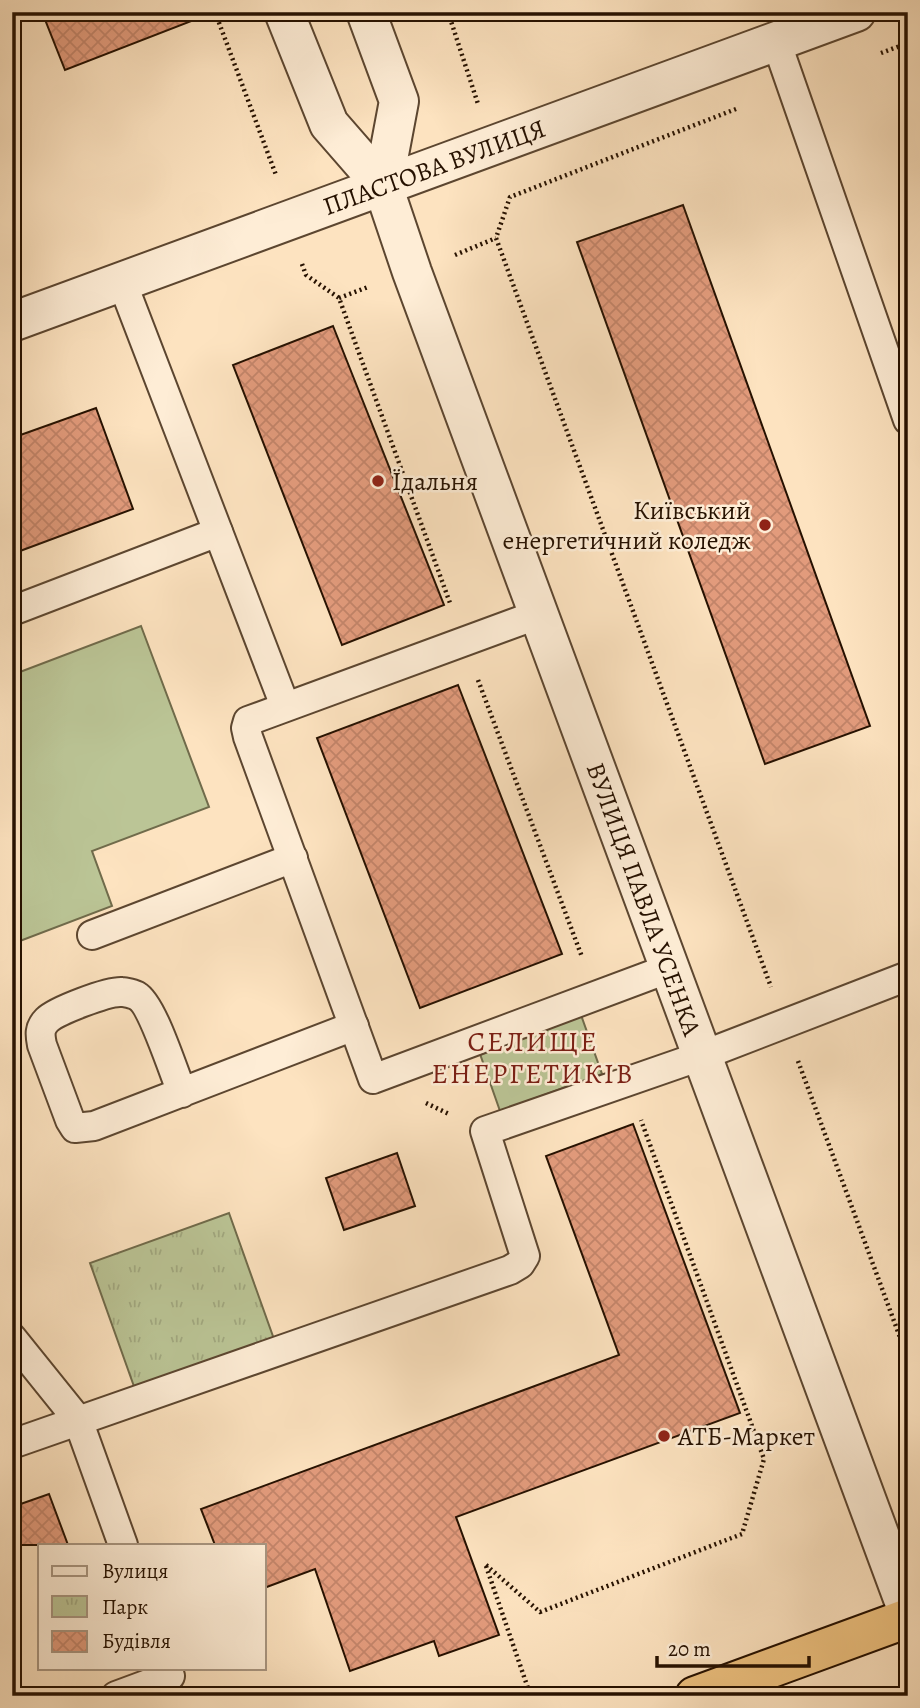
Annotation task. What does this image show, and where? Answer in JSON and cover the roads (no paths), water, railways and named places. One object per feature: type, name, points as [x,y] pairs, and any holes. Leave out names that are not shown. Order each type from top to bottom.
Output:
[{"type":"highway","points":[[695,1696],[908,1618]]},
{"type":"street","name":"ВУЛИЦЯ ПАВЛА УСЕНКА","points":[[285,12],[329,124],[383,186],[701,1056],[908,1612]]},
{"type":"street","points":[[366,12],[399,101],[383,186]]},
{"type":"street","name":"ПЛАСТОВА ВУЛИЦЯ","points":[[12,322],[856,12]]},
{"type":"lane","points":[[776,41],[908,420]]},
{"type":"lane","points":[[122,282],[285,706]]},
{"type":"lane","points":[[12,611],[218,532]]},
{"type":"lane","points":[[539,614],[248,721],[246,728],[373,1079],[670,968]]},
{"type":"lane","points":[[92,935],[293,858]]},
{"type":"lane","points":[[12,1444],[510,1270],[520,1264],[525,1256],[485,1131],[701,1056],[908,976]]},
{"type":"lane","points":[[182,1093],[151,1013],[139,997],[121,991],[99,997],[54,1015],[45,1022],[40,1032],[42,1045],[75,1128],[94,1126],[182,1093],[354,1026]]},
{"type":"lane","points":[[12,1338],[78,1420],[123,1544]]},
{"type":"lane","points":[[116,1696],[172,1680]]},
{"type":"place","name":"Їдальня","points":[[378,481]]},
{"type":"place","name":"Київський енергетичний коледж","points":[[765,525]]},
{"type":"place","name":"АТБ-Маркет","points":[[664,1436]]},
{"type":"district","name":"СЕЛИЩЕ ЕНЕРГЕТИКІВ","points":[[533,1057]]}]
